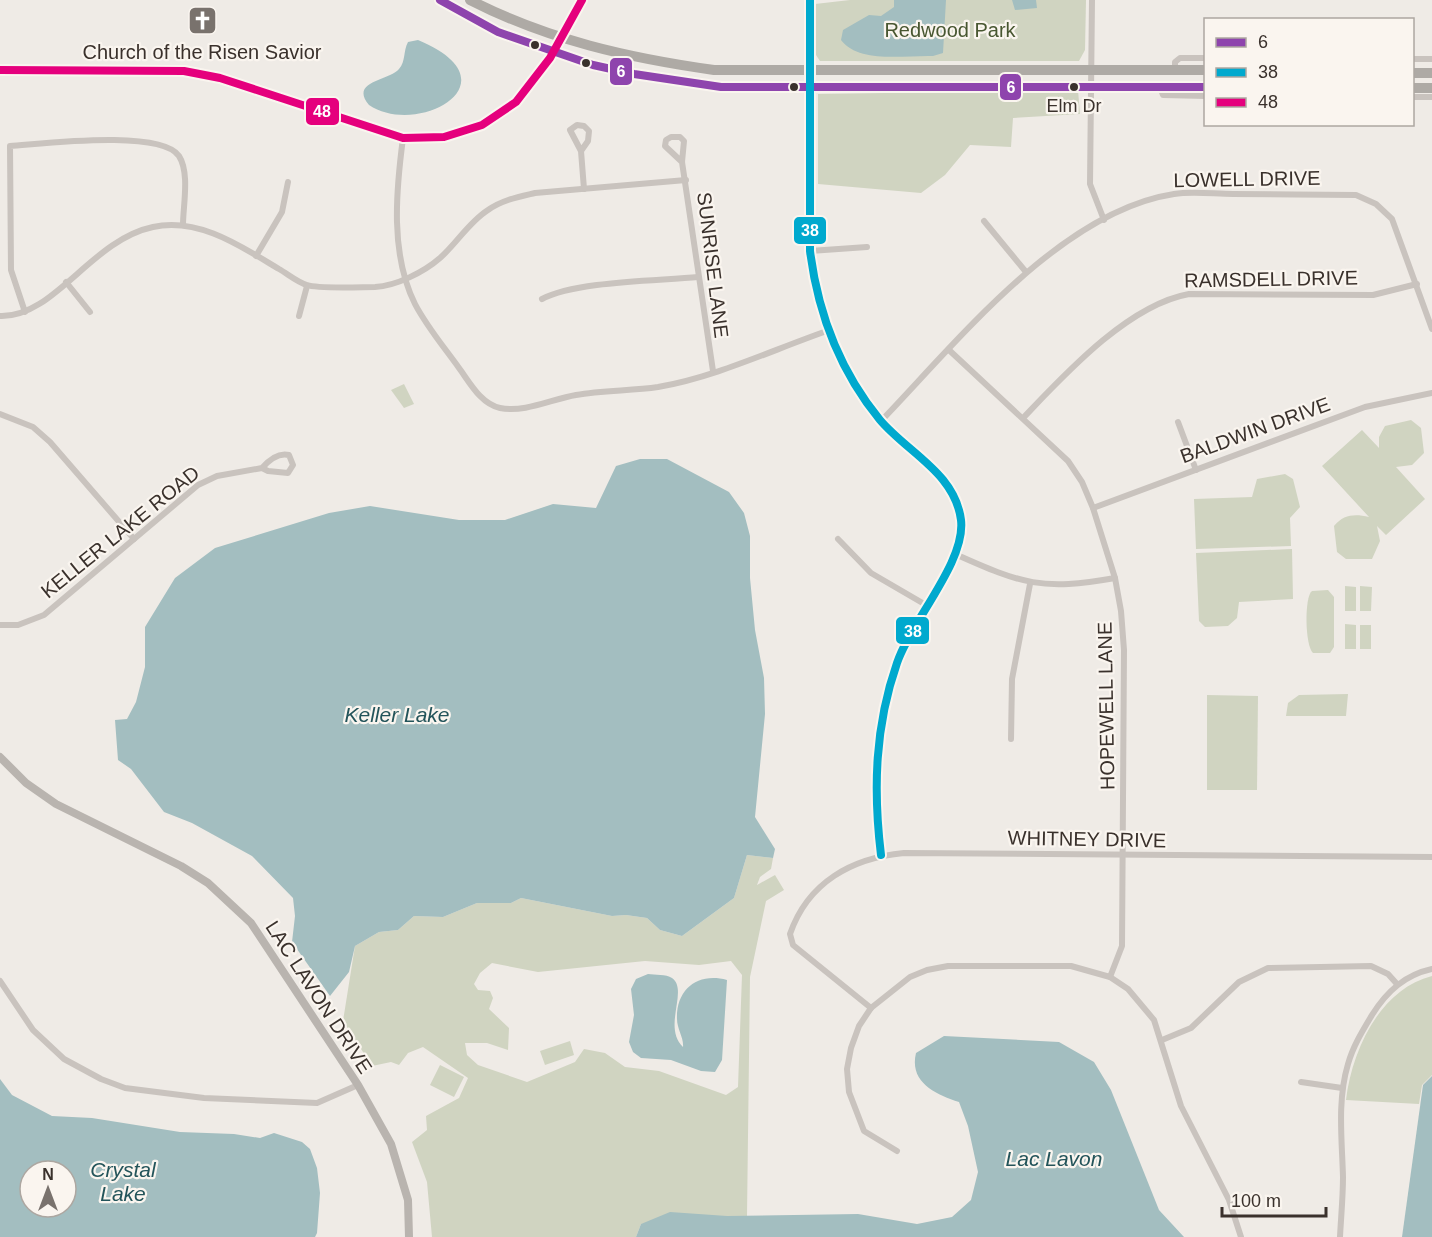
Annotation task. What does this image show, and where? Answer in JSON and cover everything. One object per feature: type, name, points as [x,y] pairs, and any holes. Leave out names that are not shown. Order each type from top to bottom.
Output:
[{"type":"highway","points":[[440,0],[498,32],[553,52],[634,74],[721,87],[1204,87]]},
{"type":"highway","points":[[470,0],[513,22],[561,39],[643,60],[714,70],[1204,70]]},
{"type":"highway","points":[[1414,73],[1432,73]]},
{"type":"highway","points":[[1414,88],[1432,88]]},
{"type":"street","points":[[0,70],[184,71],[220,78],[403,138],[444,137],[482,125],[516,102],[553,52],[582,0]]},
{"type":"street","points":[[810,0],[810,251],[815,290],[827,331],[850,379],[881,421],[940,476],[952,492],[961,523],[955,554],[897,660],[881,715],[876,811],[881,855]]},
{"type":"street","points":[[1092,0],[1089,69],[1090,184],[1104,220]]},
{"type":"street","points":[[1175,70],[1175,62],[1180,58],[1204,58]]},
{"type":"street","points":[[1414,59],[1432,59]]},
{"type":"street","points":[[1160,87],[1163,95],[1204,96]]},
{"type":"street","points":[[1414,97],[1432,97]]},
{"type":"street","points":[[403,138],[398,174],[397,226],[405,279],[430,329],[479,395],[499,408],[517,409],[578,394],[659,386],[713,371],[827,331]]},
{"type":"street","points":[[25,312],[11,270],[10,146],[113,139],[169,147],[178,156],[184,168],[183,225]]},
{"type":"street","points":[[581,151],[584,189]]},
{"type":"street","name":"SUNRISE LANE","points":[[682,162],[713,371]]},
{"type":"street","points":[[0,316],[25,312],[44,303],[104,249],[125,236],[154,227],[183,225],[215,234],[308,286],[377,287],[405,279],[440,259],[472,222],[489,209],[512,198],[686,180]]},
{"type":"street","points":[[256,256],[282,212],[288,182]]},
{"type":"street","name":"LOWELL DRIVE","points":[[881,421],[994,302],[1026,273],[1066,242],[1104,220],[1138,202],[1175,193],[1356,195],[1376,204],[1392,219],[1432,329]]},
{"type":"street","points":[[984,221],[1026,273]]},
{"type":"street","points":[[810,251],[867,247]]},
{"type":"street","points":[[542,299],[556,292],[579,288],[698,277]]},
{"type":"street","points":[[66,282],[90,312]]},
{"type":"street","name":"RAMSDELL DRIVE","points":[[1024,417],[1095,346],[1134,319],[1175,296],[1189,294],[1373,295],[1417,284]]},
{"type":"street","points":[[299,316],[308,286]]},
{"type":"street","name":"HOPEWELL LANE","points":[[949,350],[1024,417],[1068,461],[1082,482],[1093,508],[1115,578],[1124,650],[1122,946],[1110,977]]},
{"type":"street","name":"BALDWIN DRIVE","points":[[1093,508],[1365,407],[1432,393]]},
{"type":"street","points":[[0,414],[33,427],[50,442],[134,539]]},
{"type":"street","points":[[1178,422],[1196,470]]},
{"type":"street","name":"KELLER LAKE ROAD","points":[[0,625],[18,625],[44,615],[198,485],[217,476],[262,468],[271,459],[283,454],[289,455],[293,465],[288,473],[268,471],[262,468]]},
{"type":"street","points":[[838,539],[871,573],[926,605]]},
{"type":"street","points":[[955,554],[1004,576],[1030,584],[1071,585],[1115,578]]},
{"type":"street","points":[[1011,739],[1012,679],[1030,584]]},
{"type":"street","name":"LAC LAVON DRIVE","points":[[0,757],[26,783],[56,804],[181,867],[229,901],[267,945],[358,1085],[391,1144],[408,1200],[409,1237]]},
{"type":"street","name":"WHITNEY DRIVE","points":[[871,1008],[793,945],[790,934],[794,921],[811,895],[827,879],[851,865],[881,855],[904,853],[1432,857]]},
{"type":"street","points":[[897,1151],[864,1131],[849,1092],[847,1069],[851,1047],[859,1026],[871,1008],[910,977],[948,966],[1071,966],[1110,977],[1128,989],[1143,1004],[1162,1040],[1181,1106],[1229,1200],[1240,1237]]},
{"type":"street","points":[[1162,1040],[1191,1028],[1239,982],[1268,968],[1371,966],[1388,974],[1397,984]]},
{"type":"street","points":[[1340,1237],[1342,1088],[1348,1062],[1359,1036],[1380,1001],[1397,984],[1417,972],[1432,969]]},
{"type":"street","points":[[0,981],[33,1030],[64,1059],[101,1079],[125,1088],[204,1098],[317,1104],[358,1085]]},
{"type":"street","points":[[1301,1082],[1342,1088]]},
{"type":"green space","name":"Redwood Park","points":[[850,0],[1086,0],[1085,50],[1079,61],[820,61],[814,52],[815,4]]},
{"type":"green space","points":[[1078,90],[1080,114],[1013,118],[1011,147],[970,145],[945,175],[921,193],[818,184],[818,94]]},
{"type":"green space","points":[[404,384],[414,404],[404,408],[391,390]]},
{"type":"green space","points":[[1411,420],[1421,428],[1424,453],[1412,465],[1396,467],[1425,499],[1386,535],[1377,526],[1380,541],[1372,559],[1346,559],[1337,552],[1334,526],[1350,516],[1369,517],[1322,466],[1362,430],[1379,448],[1379,437],[1385,426]]},
{"type":"green space","points":[[1285,474],[1293,479],[1300,507],[1290,518],[1291,546],[1196,549],[1194,499],[1252,497],[1257,479]]},
{"type":"green space","points":[[1292,549],[1293,599],[1239,602],[1237,618],[1228,626],[1205,627],[1199,621],[1196,553]]},
{"type":"green space","points":[[1345,586],[1356,587],[1356,611],[1345,611]]},
{"type":"green space","points":[[1360,586],[1372,587],[1371,611],[1360,611]]},
{"type":"green space","points":[[1328,590],[1334,597],[1334,647],[1330,653],[1313,653],[1307,632],[1309,595],[1312,591]]},
{"type":"green space","points":[[1345,624],[1356,625],[1356,649],[1345,649]]},
{"type":"green space","points":[[1360,625],[1371,625],[1371,649],[1360,649]]},
{"type":"green space","points":[[1348,694],[1346,716],[1286,716],[1288,703],[1299,695]]},
{"type":"green space","points":[[1207,695],[1258,696],[1257,790],[1207,790]]},
{"type":"green space","points":[[747,855],[773,858],[771,869],[760,877],[757,885],[775,875],[784,890],[766,901],[750,977],[747,1216],[641,1224],[636,1237],[432,1237],[427,1182],[412,1142],[427,1130],[426,1116],[459,1098],[468,1078],[423,1047],[408,1053],[399,1065],[391,1062],[372,1066],[343,1021],[355,946],[379,932],[398,930],[414,916],[443,917],[477,903],[511,903],[521,898],[612,916],[647,918],[660,930],[682,936],[734,898]],"holes":[[[645,961],[699,965],[731,961],[742,975],[738,1087],[726,1095],[659,1071],[625,1067],[605,1053],[584,1049],[575,1062],[527,1082],[478,1065],[467,1055],[465,1043],[487,1043],[508,1050],[509,1028],[489,1009],[493,998],[490,991],[478,990],[474,984],[480,973],[492,963],[538,972]]]},
{"type":"green space","points":[[1432,976],[1432,1075],[1422,1085],[1419,1104],[1346,1100],[1355,1061],[1372,1024],[1397,994],[1414,983]]},
{"type":"green space","points":[[570,1041],[574,1055],[545,1065],[540,1051]]},
{"type":"green space","points":[[440,1065],[464,1077],[454,1097],[430,1085]]},
{"type":"water","points":[[894,0],[946,0],[943,53],[933,56],[883,57],[849,48],[841,40],[843,30],[869,15],[881,16],[894,7]]},
{"type":"water","points":[[1012,0],[1036,0],[1037,8],[1015,10]]},
{"type":"water","points":[[418,40],[447,56],[460,73],[460,88],[450,101],[433,110],[412,115],[389,113],[369,105],[364,97],[367,86],[399,69],[403,63],[408,42]]},
{"type":"water","name":"Keller Lake","points":[[640,459],[667,459],[729,492],[744,513],[750,536],[750,578],[755,630],[764,678],[765,714],[755,817],[775,849],[773,858],[747,855],[734,898],[682,936],[660,930],[647,918],[612,916],[521,898],[511,903],[477,903],[443,917],[414,916],[398,930],[379,932],[355,946],[349,972],[330,996],[292,942],[295,916],[293,898],[252,856],[192,823],[164,812],[131,769],[118,760],[115,720],[127,719],[136,702],[145,667],[145,627],[175,578],[215,548],[329,513],[370,506],[459,520],[505,520],[553,504],[596,508],[616,466]]},
{"type":"water","points":[[648,974],[670,977],[676,984],[678,991],[675,1029],[677,1039],[683,1047],[677,1019],[680,999],[685,991],[691,985],[707,978],[727,980],[722,1060],[715,1072],[701,1071],[671,1060],[641,1058],[633,1052],[629,1042],[634,1015],[631,989],[636,979]]},
{"type":"water","name":"Lac Lavon","points":[[944,1036],[1059,1042],[1094,1062],[1111,1090],[1159,1210],[1184,1237],[636,1237],[641,1224],[670,1212],[727,1216],[858,1214],[917,1224],[952,1217],[971,1200],[978,1172],[968,1126],[959,1102],[933,1091],[926,1085],[916,1072],[915,1063],[916,1053]]},
{"type":"water","points":[[1432,1076],[1432,1237],[1402,1237],[1423,1085]]},
{"type":"water","name":"Crystal Lake","points":[[0,1079],[12,1095],[52,1116],[92,1118],[180,1132],[234,1134],[260,1138],[274,1133],[302,1142],[310,1149],[317,1168],[320,1193],[315,1237],[0,1237]]},
{"type":"transit line","name":"6","points":[[440,0],[498,32],[593,65],[634,74],[721,87],[1204,87]]},
{"type":"transit line","name":"48","points":[[0,70],[184,71],[220,78],[403,138],[444,137],[482,125],[516,102],[550,58],[582,0]]},
{"type":"transit line","name":"38","points":[[810,0],[810,251],[825,319],[842,361],[866,401],[891,432],[940,476],[950,489],[961,520],[955,554],[947,573],[904,647],[897,663],[884,710],[877,782],[881,855]]},
{"type":"place","name":"Church of the Risen Savior","points":[[202,21]]},
{"type":"place","name":"Elm Dr","points":[[1074,87]]}]
